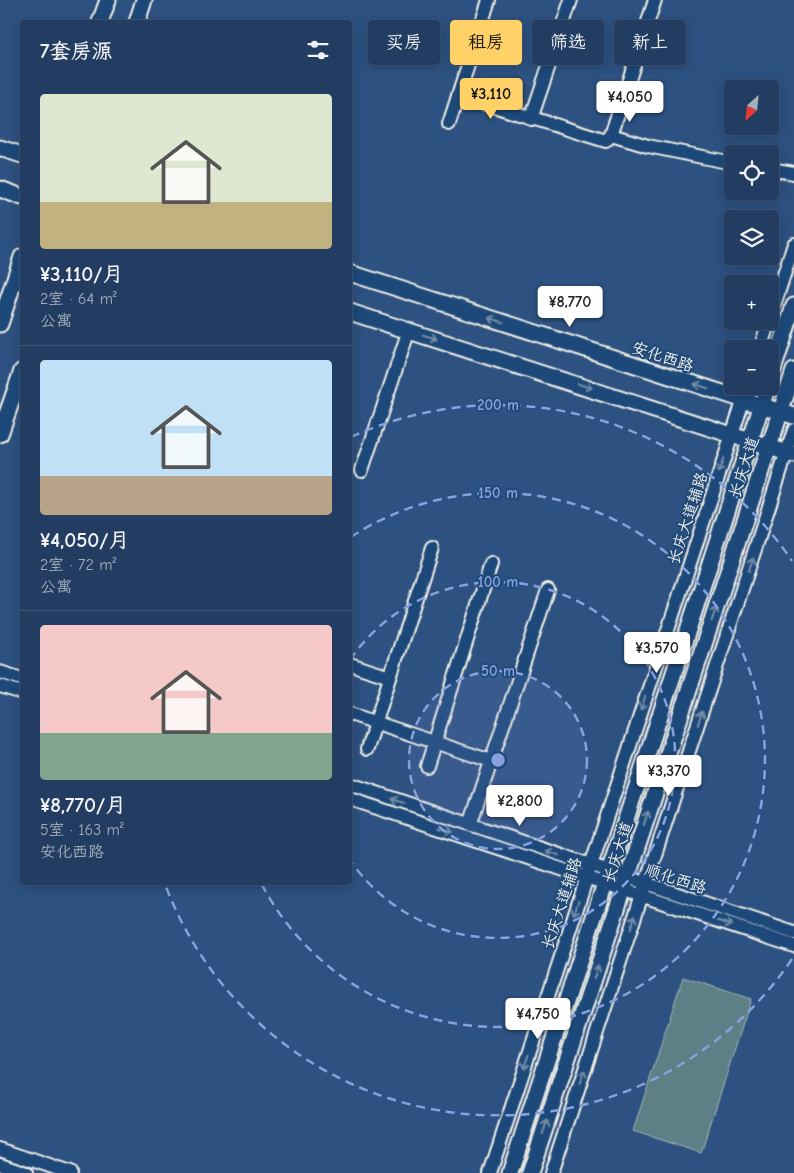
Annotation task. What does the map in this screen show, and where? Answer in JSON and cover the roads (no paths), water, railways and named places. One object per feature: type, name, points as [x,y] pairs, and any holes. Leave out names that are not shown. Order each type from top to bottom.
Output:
[{"type":"main road","points":[[101,20],[108,0]]},
{"type":"main road","points":[[138,20],[144,0]]},
{"type":"main road","points":[[0,148],[20,154]]},
{"type":"main road","points":[[0,189],[20,196]]},
{"type":"main road","points":[[0,324],[20,263]]},
{"type":"main road","name":"安化西路","points":[[352,274],[724,387]]},
{"type":"main road","points":[[779,352],[794,306]]},
{"type":"main road","points":[[352,313],[790,454]]},
{"type":"main road","name":"长庆大道","points":[[530,1173],[769,446],[787,414],[794,371]]},
{"type":"main road","points":[[0,434],[20,377]]},
{"type":"main road","name":"安化西路","points":[[747,395],[761,406],[787,414]]},
{"type":"main road","name":"长庆大道","points":[[510,1173],[765,395]]},
{"type":"street","points":[[449,124],[489,0]]},
{"type":"street","points":[[531,118],[571,0]]},
{"type":"street","points":[[458,95],[606,141],[612,135],[655,0]]},
{"type":"street","points":[[612,135],[648,146],[724,161]]},
{"type":"street","points":[[779,170],[794,173]]},
{"type":"street","points":[[779,292],[794,244]]},
{"type":"street","points":[[362,470],[409,330]]},
{"type":"street","name":"长庆大道辅路","points":[[490,1173],[744,395]]},
{"type":"street","points":[[551,1173],[790,454],[794,430]]},
{"type":"street","points":[[367,750],[432,548]]},
{"type":"street","points":[[427,766],[491,564]]},
{"type":"street","points":[[470,825],[548,590]]},
{"type":"street","points":[[352,665],[390,677]]},
{"type":"street","points":[[0,672],[20,677]]},
{"type":"street","points":[[0,686],[20,692]]},
{"type":"street","points":[[352,715],[491,761]]},
{"type":"street","name":"顺化西路","points":[[352,785],[470,825],[588,871]]},
{"type":"street","name":"顺化西路","points":[[352,799],[644,890],[794,933]]},
{"type":"street","name":"顺化西路","points":[[644,890],[794,946]]},
{"type":"street","points":[[0,1149],[70,1173]]},
{"type":"street","points":[[0,1164],[26,1173]]}]
